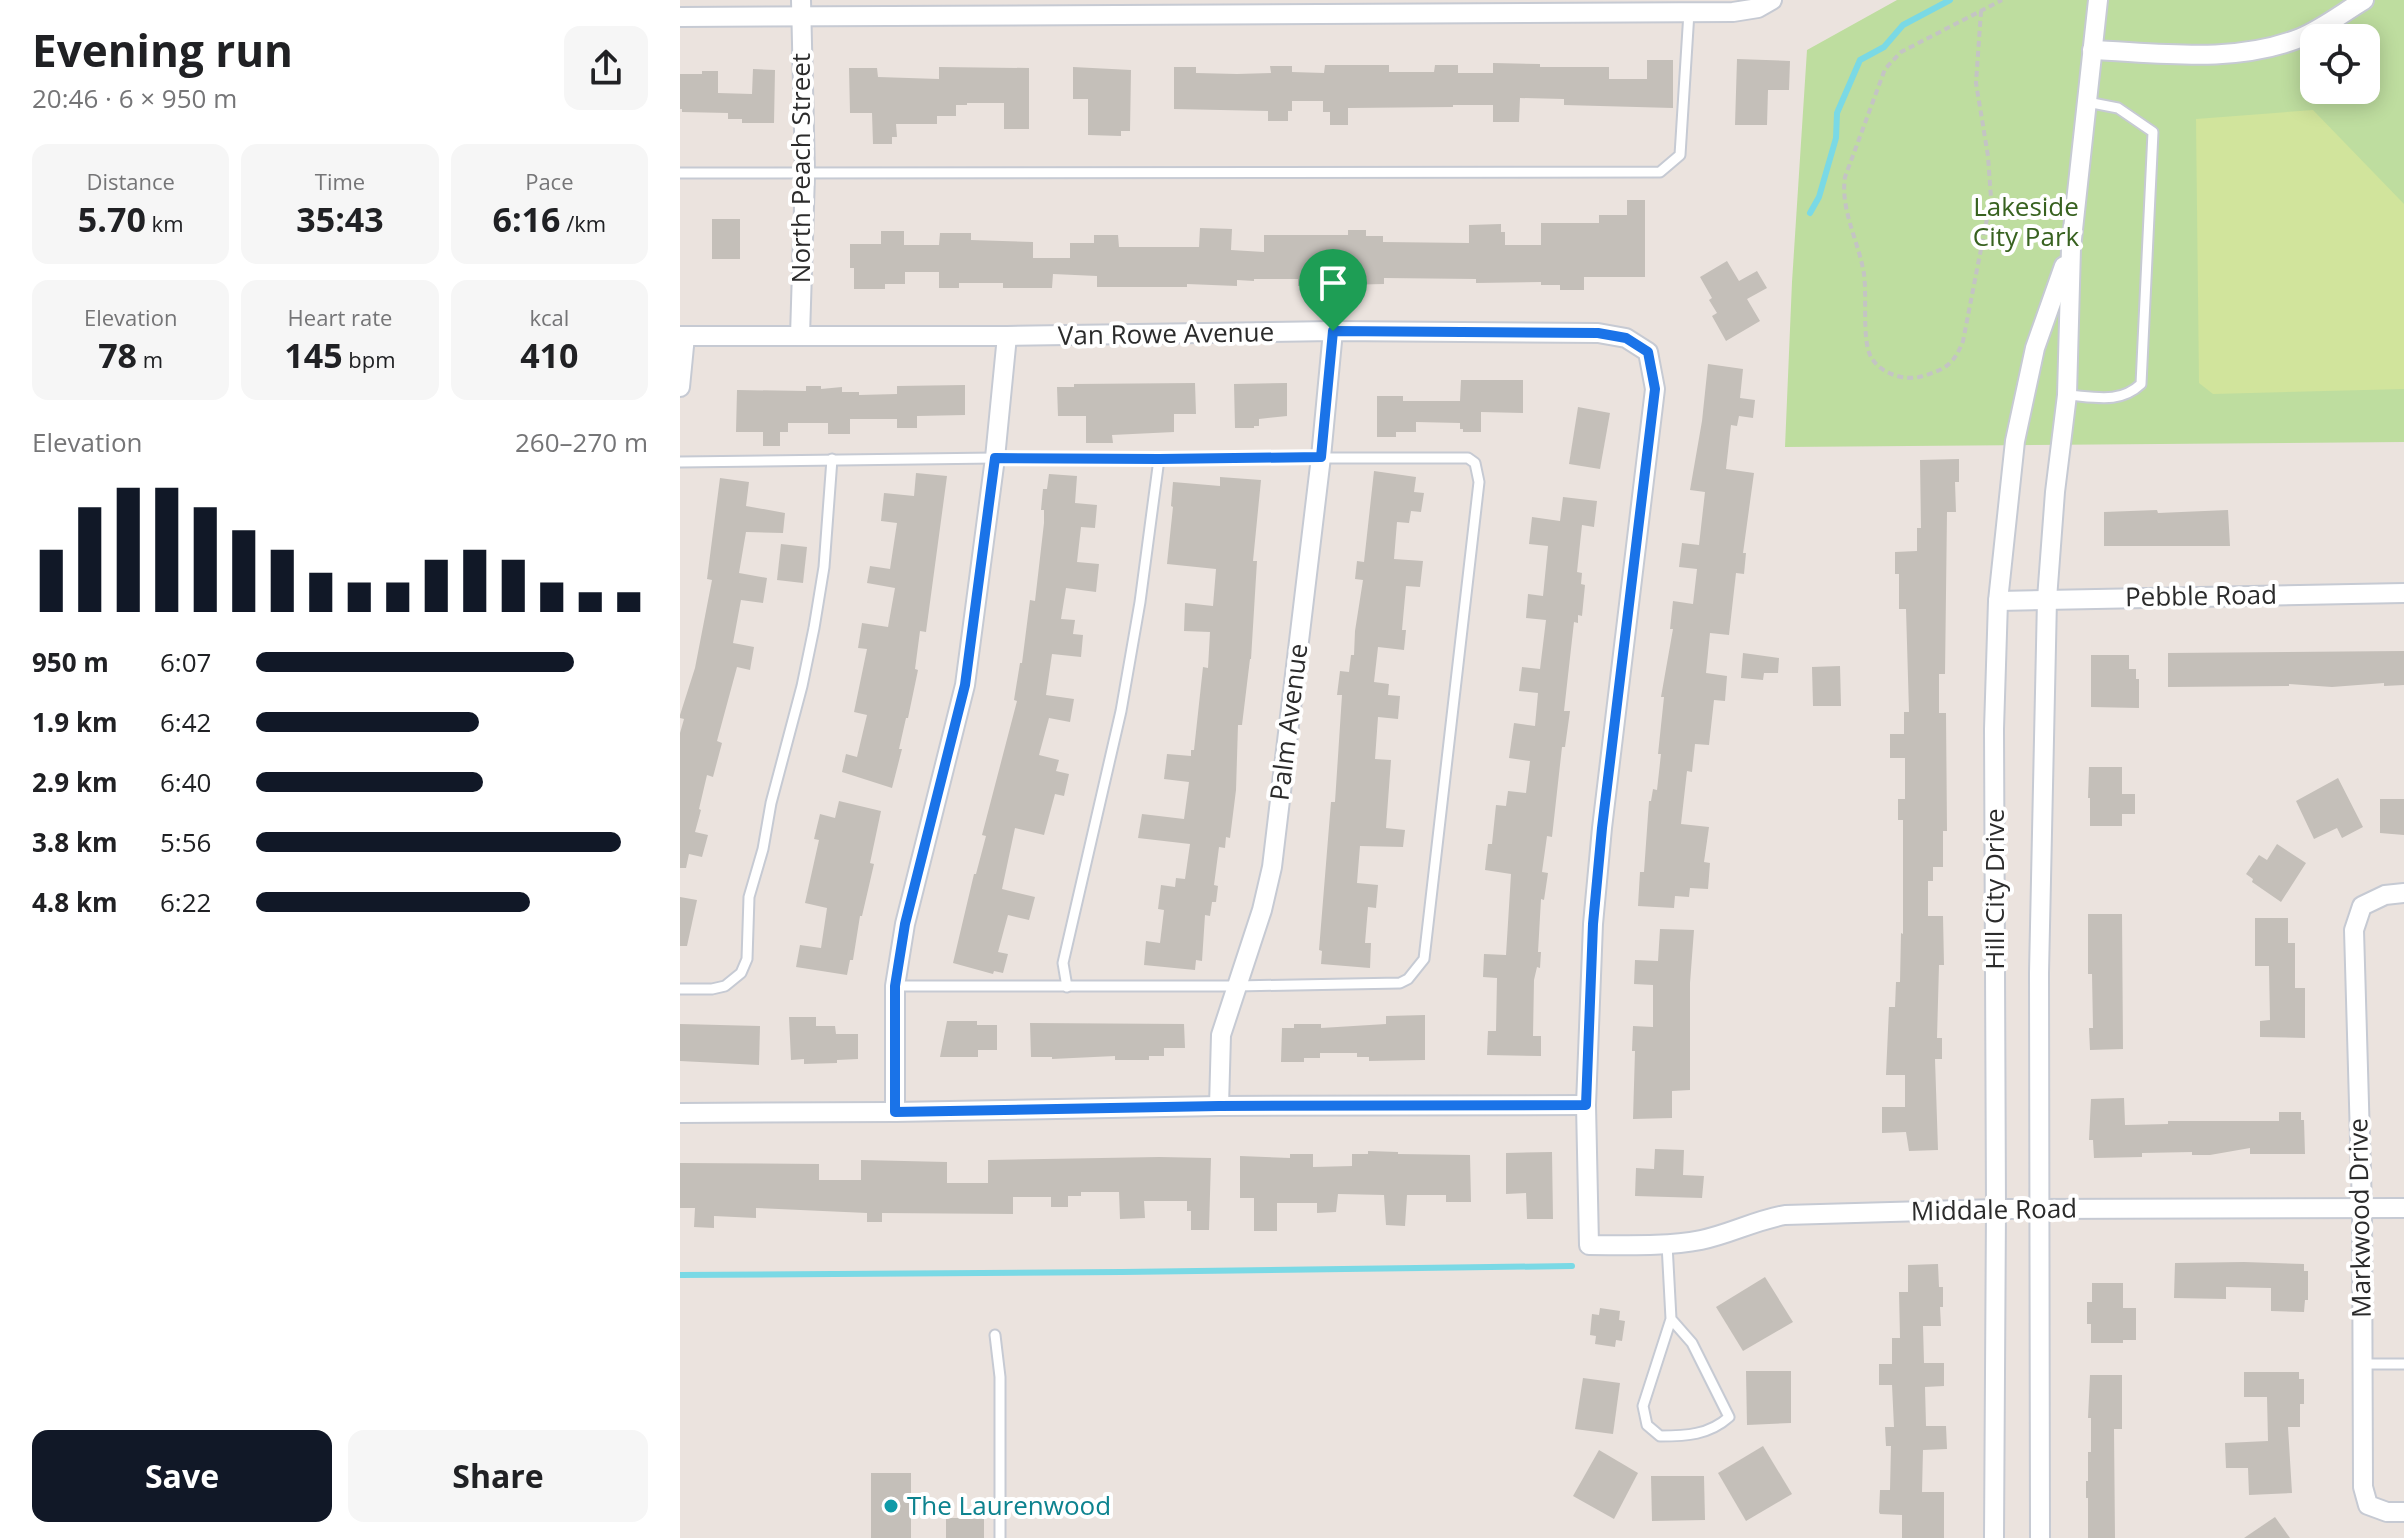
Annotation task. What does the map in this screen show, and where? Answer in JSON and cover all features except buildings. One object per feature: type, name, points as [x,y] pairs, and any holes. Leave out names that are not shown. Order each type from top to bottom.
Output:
[{"type":"street","points":[[680,17],[801,9],[1544,6],[1733,12],[1758,8],[1772,0]]},
{"type":"street","name":"Hill City Drive","points":[[2040,1538],[2039,973],[2047,599],[2055,492],[2067,395],[2071,248],[2098,0]]},
{"type":"street","points":[[2092,50],[2210,55],[2263,50],[2303,37],[2364,0]]},
{"type":"street","name":"North Peach Street","points":[[800,336],[805,174],[801,9]]},
{"type":"street","name":"Hill City Drive","points":[[1994,1538],[1994,729],[1998,601],[2015,441],[2035,348],[2071,248]]},
{"type":"street","name":"Van Rowe Avenue","points":[[682,336],[1007,336],[1333,331],[1598,333],[1626,338],[1648,352],[1655,389],[1602,828],[1593,924],[1586,1105]]},
{"type":"street","name":"Palm Avenue","points":[[1219,1106],[1221,1035],[1262,910],[1272,867],[1333,331]]},
{"type":"street","points":[[680,387],[682,336]]},
{"type":"street","points":[[895,1112],[895,986],[905,924],[965,685],[995,458],[1007,336]]},
{"type":"street","name":"Pebble Road","points":[[1998,601],[2404,593]]},
{"type":"street","name":"Markwood Drive","points":[[2404,893],[2385,895],[2362,906],[2354,930],[2362,1208],[2363,1487],[2368,1505],[2387,1512],[2404,1512]]},
{"type":"street","points":[[680,1113],[1586,1105]]},
{"type":"street","name":"Middale Road","points":[[1586,1105],[1589,1245],[1667,1244],[1703,1240],[1762,1219],[1785,1215],[2041,1208],[2404,1208]]},
{"type":"lane","points":[[680,173],[1660,172],[1680,155],[1689,12]]},
{"type":"lane","points":[[2067,395],[2116,398],[2131,394],[2141,384],[2153,132],[2118,108],[2085,102]]},
{"type":"lane","points":[[680,462],[1321,457],[1468,458],[1475,463],[1479,482],[1424,959],[1408,979],[1400,983],[1236,986],[895,986]]},
{"type":"lane","points":[[680,989],[725,986],[741,973],[747,959],[749,897],[814,628],[824,567],[832,459]]},
{"type":"lane","points":[[1067,987],[1063,963],[1121,711],[1140,602],[1159,459]]},
{"type":"lane","points":[[1667,1244],[1671,1319],[1643,1406],[1647,1425],[1660,1436],[1690,1436],[1717,1428],[1729,1417],[1692,1343],[1671,1319]]},
{"type":"lane","points":[[995,1335],[1000,1377],[1000,1538]]},
{"type":"lane","points":[[2361,1364],[2404,1364]]},
{"type":"path","points":[[1981,11],[1976,83],[1988,156],[1991,198],[1963,341],[1957,357],[1942,370],[1917,378],[1894,375],[1876,365],[1869,353],[1864,274],[1843,191],[1845,177],[1885,69],[1901,52],[2002,0]]},
{"type":"green space","name":"Lakeside City Park","points":[[1897,0],[2404,0],[2404,442],[1785,447],[1807,50]]},
{"type":"green space","points":[[2313,110],[2404,204],[2404,389],[2213,394],[2199,383],[2196,119]]},
{"type":"waterway","points":[[1810,213],[1819,197],[1836,138],[1837,113],[1860,60],[1884,47],[1903,25],[1950,0]]},
{"type":"waterway","points":[[680,1275],[1572,1266]]},
{"type":"place","name":"The Laurenwood","points":[[891,1506]]},
{"type":"route","points":[[1333,331],[1598,333],[1626,338],[1648,352],[1655,389],[1602,828],[1593,924],[1586,1105],[1219,1106],[895,1112],[895,986],[905,924],[965,685],[995,458],[1321,457],[1333,331]]}]
